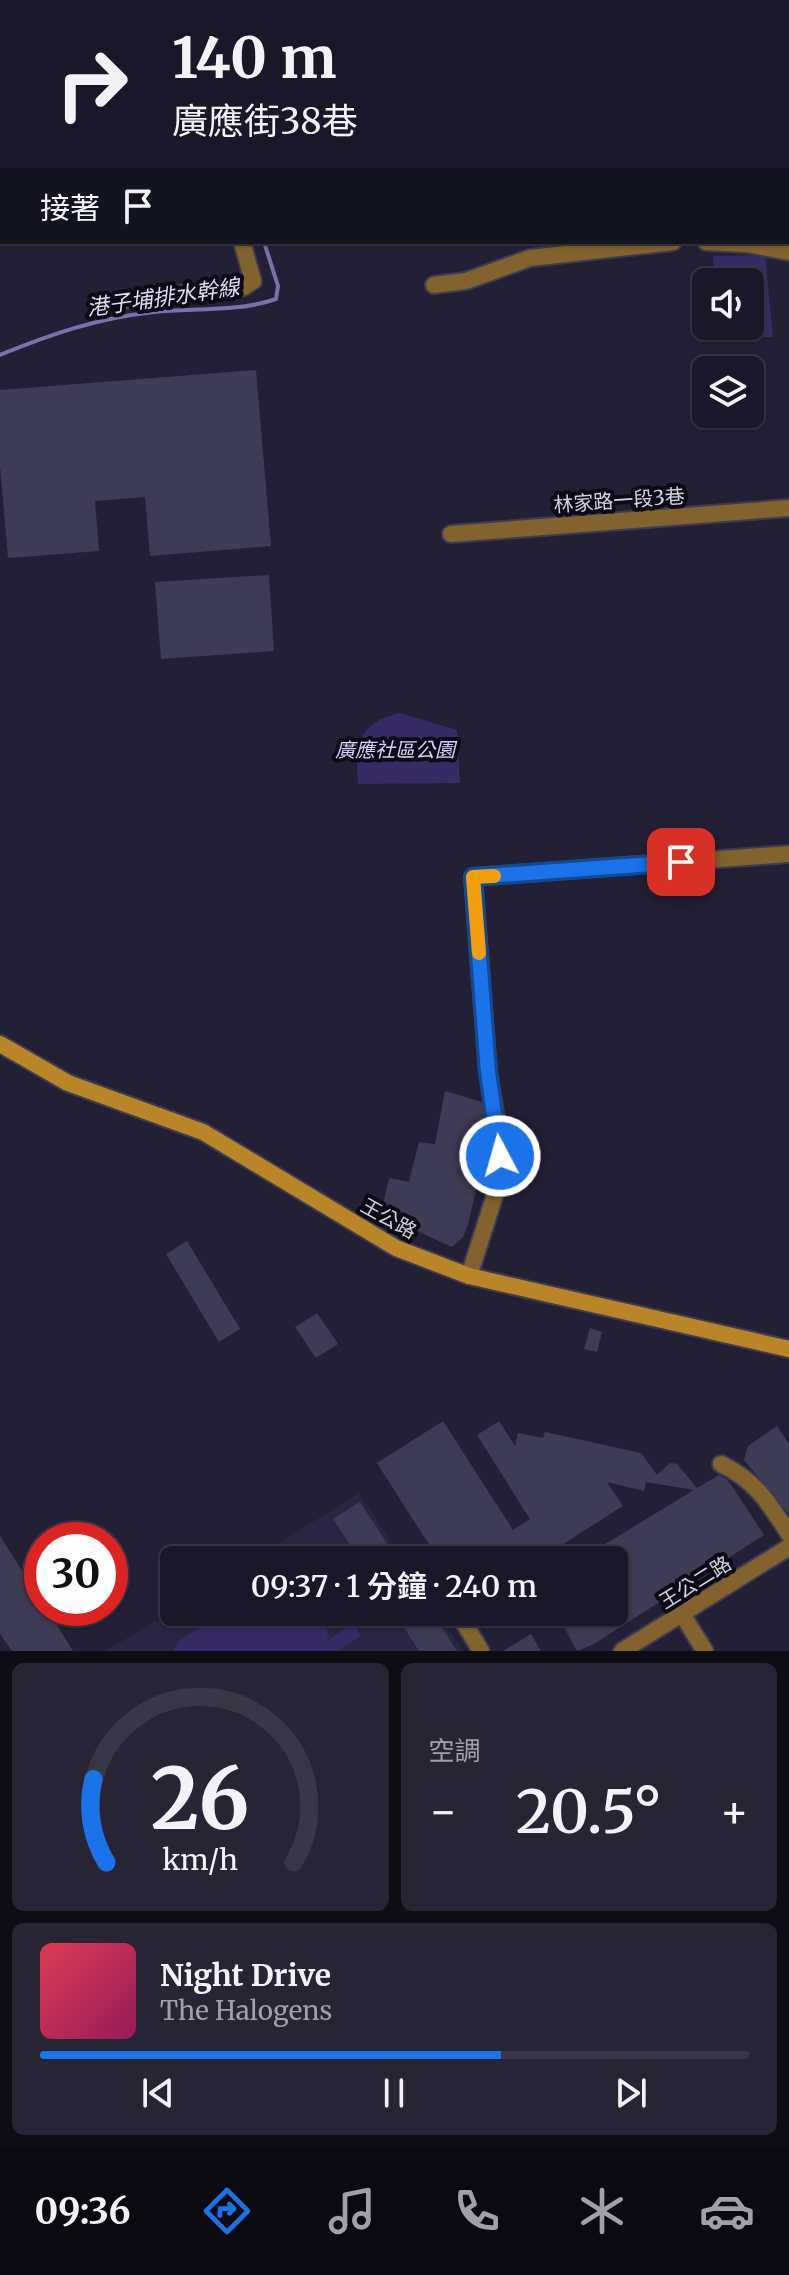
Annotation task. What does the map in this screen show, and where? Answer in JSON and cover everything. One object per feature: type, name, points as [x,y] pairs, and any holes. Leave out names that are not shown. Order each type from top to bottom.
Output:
[{"type":"street","points":[[107,302],[244,287],[253,281],[243,244]]},
{"type":"street","points":[[434,285],[466,281],[530,258],[655,244]]},
{"type":"street","points":[[747,244],[789,252]]},
{"type":"street","name":"林家路一段3巷","points":[[451,534],[789,508]]},
{"type":"street","points":[[469,1276],[494,1198],[500,1143],[488,1072],[473,877],[789,854]]},
{"type":"street","name":"王公路","points":[[0,1044],[68,1083],[203,1132],[396,1248],[469,1276],[789,1349]]},
{"type":"street","points":[[721,1464],[742,1474],[763,1492],[789,1534]]},
{"type":"street","name":"王公二路","points":[[622,1651],[789,1547]]},
{"type":"street","points":[[682,1614],[705,1651]]},
{"type":"street","points":[[466,1626],[481,1651]]},
{"type":"shaded area","points":[[359,1493],[394,1546],[274,1546]]},
{"type":"shaded area","points":[[160,1618],[160,1626],[446,1626],[463,1651],[106,1651]]},
{"type":"green space","points":[[765,255],[773,337],[764,337],[764,268],[714,268],[713,256]]},
{"type":"green space","name":"廣應社區公園","points":[[400,713],[457,730],[460,783],[358,784],[357,757],[362,737],[375,723]]},
{"type":"green space","points":[[202,1626],[327,1626],[328,1640],[354,1626],[361,1636],[338,1651],[173,1651],[179,1641]]},
{"type":"building","points":[[256,370],[271,546],[150,556],[145,497],[95,501],[99,551],[8,558],[0,466],[0,390]]},
{"type":"building","points":[[269,575],[274,651],[161,659],[155,582]]},
{"type":"building","points":[[445,1091],[482,1102],[488,1136],[468,1225],[463,1237],[452,1247],[381,1214],[389,1178],[409,1182],[419,1142],[435,1144]]},
{"type":"building","points":[[187,1241],[240,1329],[219,1342],[166,1254]]},
{"type":"building","points":[[317,1313],[338,1344],[316,1358],[295,1327]]},
{"type":"building","points":[[590,1328],[602,1332],[597,1352],[584,1349]]},
{"type":"building","points":[[443,1421],[513,1530],[530,1519],[477,1435],[499,1421],[515,1446],[518,1433],[543,1438],[545,1432],[641,1453],[657,1475],[670,1463],[677,1464],[697,1488],[719,1475],[728,1480],[764,1535],[628,1622],[628,1546],[602,1546],[694,1490],[646,1482],[644,1491],[607,1482],[623,1506],[560,1546],[430,1546],[377,1463]]},
{"type":"building","points":[[777,1426],[789,1444],[789,1514],[744,1460],[748,1446]]},
{"type":"building","points":[[360,1502],[389,1546],[351,1546],[333,1519]]},
{"type":"building","points":[[0,1536],[24,1574],[24,1626],[57,1626],[73,1651],[12,1651],[0,1634]]},
{"type":"building","points":[[403,1626],[441,1626],[457,1651],[419,1651]]},
{"type":"building","points":[[564,1626],[622,1626],[594,1644],[577,1651]]},
{"type":"building","points":[[531,1634],[541,1651],[503,1651]]},
{"type":"waterway","name":"港子埔排水幹線","points":[[0,355],[56,334],[113,318],[247,306],[276,299],[278,286],[265,244]]},
{"type":"slow traffic","points":[[479,953],[473,877],[494,876]]},
{"type":"route","points":[[500,1156],[488,1072],[473,877],[681,862]]}]
